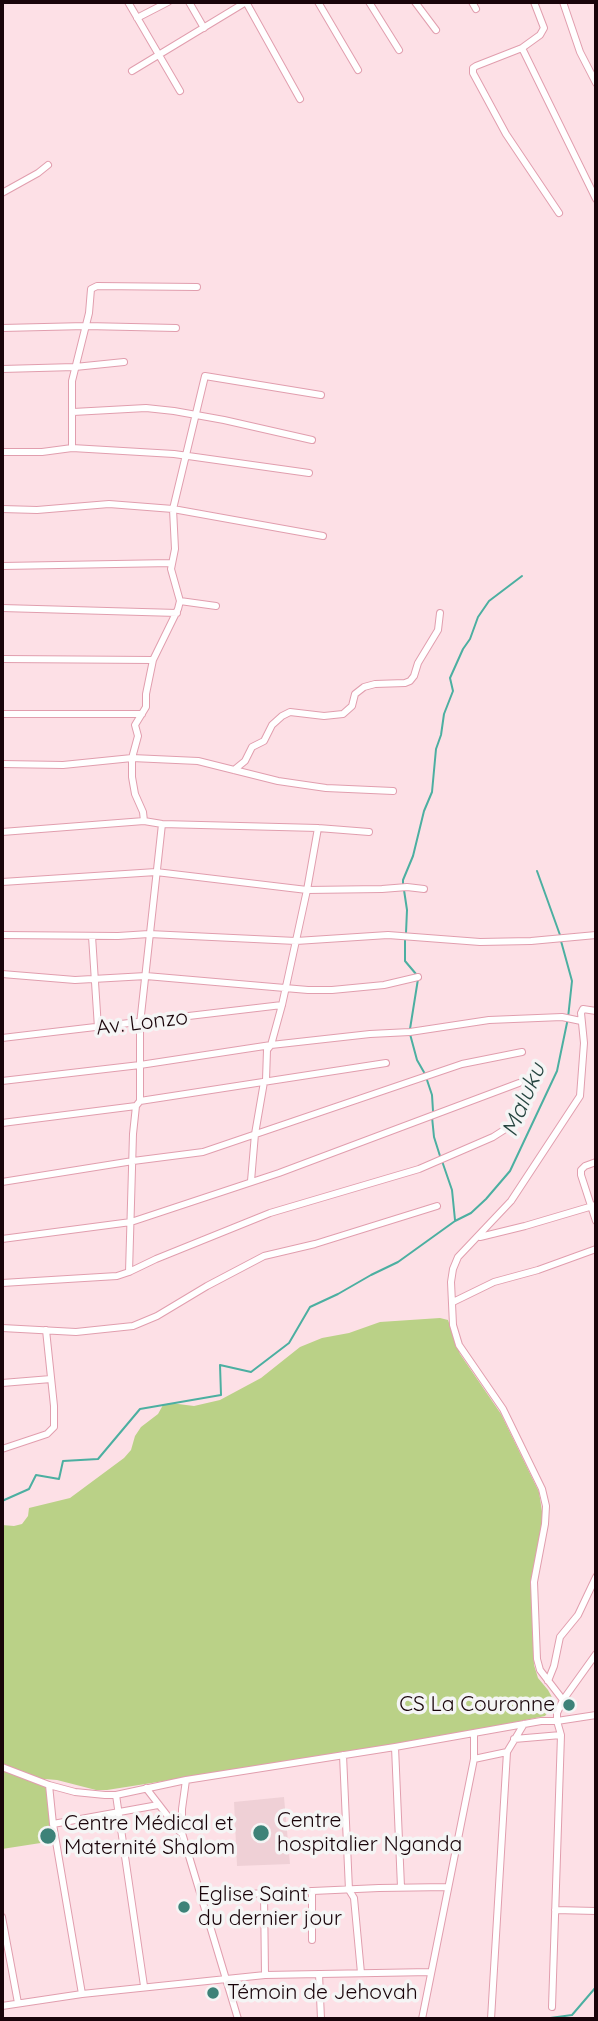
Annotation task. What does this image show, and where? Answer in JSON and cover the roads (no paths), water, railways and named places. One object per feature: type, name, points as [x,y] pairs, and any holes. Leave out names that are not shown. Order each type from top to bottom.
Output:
[{"type":"street","points":[[128,2],[180,91]]},
{"type":"street","points":[[137,18],[168,2]]},
{"type":"street","points":[[189,2],[204,28]]},
{"type":"street","points":[[132,71],[246,2],[300,99]]},
{"type":"street","points":[[318,2],[358,70]]},
{"type":"street","points":[[369,2],[399,50]]},
{"type":"street","points":[[415,2],[436,30]]},
{"type":"street","points":[[472,2],[476,9]]},
{"type":"street","points":[[534,2],[544,28],[540,35],[522,48],[476,66],[473,73],[506,134],[559,214]]},
{"type":"street","points":[[563,2],[580,52],[596,83]]},
{"type":"street","points":[[522,48],[596,199]]},
{"type":"street","points":[[2,193],[48,165]]},
{"type":"street","points":[[72,448],[71,388],[86,326],[91,289],[197,286]]},
{"type":"street","points":[[2,328],[176,328]]},
{"type":"street","points":[[2,369],[75,367],[124,362]]},
{"type":"street","points":[[144,821],[132,777],[132,758],[138,736],[135,725],[146,707],[153,660],[177,613],[180,601],[171,569],[175,549],[173,509],[205,376],[321,395]]},
{"type":"street","points":[[73,412],[146,408],[174,411],[223,419],[312,440]]},
{"type":"street","points":[[2,452],[42,452],[72,448],[187,454],[309,473]]},
{"type":"street","points":[[2,509],[58,509],[109,504],[173,509],[323,536]]},
{"type":"street","points":[[2,566],[172,563]]},
{"type":"street","points":[[180,601],[216,606]]},
{"type":"street","points":[[2,608],[177,613]]},
{"type":"street","points":[[234,770],[245,761],[252,747],[264,741],[272,725],[282,716],[290,712],[324,716],[343,713],[352,706],[355,694],[369,684],[410,681],[438,630],[440,613]]},
{"type":"street","points":[[2,659],[153,660]]},
{"type":"street","points":[[2,714],[142,714]]},
{"type":"street","points":[[2,764],[63,765],[132,758],[198,761],[278,781],[326,788],[393,791]]},
{"type":"street","points":[[2,832],[144,821],[162,824],[369,832]]},
{"type":"street","points":[[129,1272],[133,1134],[138,1104],[140,1024],[162,824]]},
{"type":"street","points":[[251,1181],[255,1134],[266,1080],[267,1050],[271,1045],[282,1005],[318,828]]},
{"type":"street","points":[[2,882],[156,872],[307,890],[403,887],[424,890]]},
{"type":"street","points":[[2,935],[149,934],[296,941],[388,936],[480,942],[596,935]]},
{"type":"street","points":[[92,936],[98,1028]]},
{"type":"street","points":[[2,974],[75,980],[146,976],[332,990],[384,985],[418,977]]},
{"type":"street","name":"Av. Lonzo","points":[[2,1038],[140,1024],[282,1005]]},
{"type":"street","points":[[563,1700],[538,1666],[534,1582],[545,1524],[546,1506],[542,1489],[503,1409],[459,1345],[453,1325],[451,1282],[458,1257],[511,1200],[580,1096],[584,1043],[580,1013],[583,1009],[596,1011]]},
{"type":"street","points":[[2,1081],[139,1065],[271,1045],[410,1032],[489,1020],[562,1017],[581,1021]]},
{"type":"street","points":[[2,1182],[203,1152],[462,1064],[522,1052]]},
{"type":"street","points":[[2,1123],[138,1104],[386,1063]]},
{"type":"street","points":[[2,1240],[131,1222],[519,1083]]},
{"type":"street","points":[[2,1283],[117,1276],[271,1213],[419,1169],[493,1137],[518,1121]]},
{"type":"street","points":[[596,1162],[581,1170],[594,1206],[596,1221]]},
{"type":"street","points":[[2,1328],[76,1332],[133,1326],[157,1316],[206,1286],[264,1256],[315,1244],[437,1206]]},
{"type":"street","points":[[478,1237],[594,1206]]},
{"type":"street","points":[[453,1302],[494,1282],[538,1270],[596,1249]]},
{"type":"street","points":[[2,1449],[51,1431],[54,1420],[46,1330]]},
{"type":"street","points":[[2,1383],[51,1378]]},
{"type":"street","points":[[548,1681],[560,1637],[578,1615],[596,1577]]},
{"type":"street","points":[[552,2007],[561,1735],[557,1721],[558,1710],[596,1654]]},
{"type":"street","points":[[2,1767],[49,1785],[84,1794],[116,1794],[541,1721],[596,1715]]},
{"type":"street","points":[[491,2019],[507,1752],[524,1724]]},
{"type":"street","points":[[422,2019],[474,1759],[474,1733]]},
{"type":"street","points":[[514,1739],[561,1735]]},
{"type":"street","points":[[395,1747],[401,1887]]},
{"type":"street","points":[[474,1759],[507,1752]]},
{"type":"street","points":[[343,1755],[349,1890],[354,1898],[361,1973]]},
{"type":"street","points":[[186,1780],[182,1833],[238,2019]]},
{"type":"street","points":[[49,1785],[53,1824],[82,1994]]},
{"type":"street","points":[[146,1788],[182,1833]]},
{"type":"street","points":[[116,1794],[144,1986]]},
{"type":"street","points":[[53,1824],[158,1805]]},
{"type":"street","points":[[202,1896],[448,1887]]},
{"type":"street","points":[[312,1891],[312,1940]]},
{"type":"street","points":[[264,1893],[265,1975]]},
{"type":"street","points":[[555,1910],[596,1911]]},
{"type":"street","points":[[2,1917],[4,1942],[18,2003]]},
{"type":"street","points":[[2,2006],[144,1986],[225,1978],[431,1972]]},
{"type":"street","points":[[319,1975],[321,2019]]},
{"type":"waterway","points":[[403,885],[432,792],[436,749],[444,714],[453,691],[450,678],[478,617],[489,601],[522,576]]},
{"type":"waterway","name":"Maluku","points":[[537,871],[560,935]]},
{"type":"waterway","points":[[404,890],[406,933]]},
{"type":"waterway","points":[[405,939],[405,961],[416,974]]},
{"type":"waterway","points":[[2,1501],[29,1489],[36,1475],[59,1479],[63,1461],[98,1459],[140,1409],[221,1395],[220,1365],[251,1372],[289,1343],[310,1307],[398,1262],[455,1221],[471,1213],[486,1199],[510,1171],[557,1071],[568,1018],[572,981],[561,941]]},
{"type":"waterway","points":[[410,1029],[418,979]]},
{"type":"waterway","points":[[410,1034],[417,1060],[425,1074]]},
{"type":"waterway","points":[[427,1080],[433,1111]]},
{"type":"waterway","points":[[432,1117],[440,1156]]},
{"type":"waterway","points":[[442,1161],[452,1190],[455,1220]]},
{"type":"waterway","points":[[543,2019],[572,2015],[596,1987]]},
{"type":"place","name":"CS La Couronne","points":[[569,1705]]},
{"type":"place","name":"Centre hospitalier Nganda","points":[[261,1833]]},
{"type":"place","name":"Centre Médical et Maternité Shalom","points":[[48,1836]]},
{"type":"place","name":"Eglise Saint du dernier jour","points":[[184,1907]]},
{"type":"place","name":"Témoin de Jehovah","points":[[213,1993]]}]
